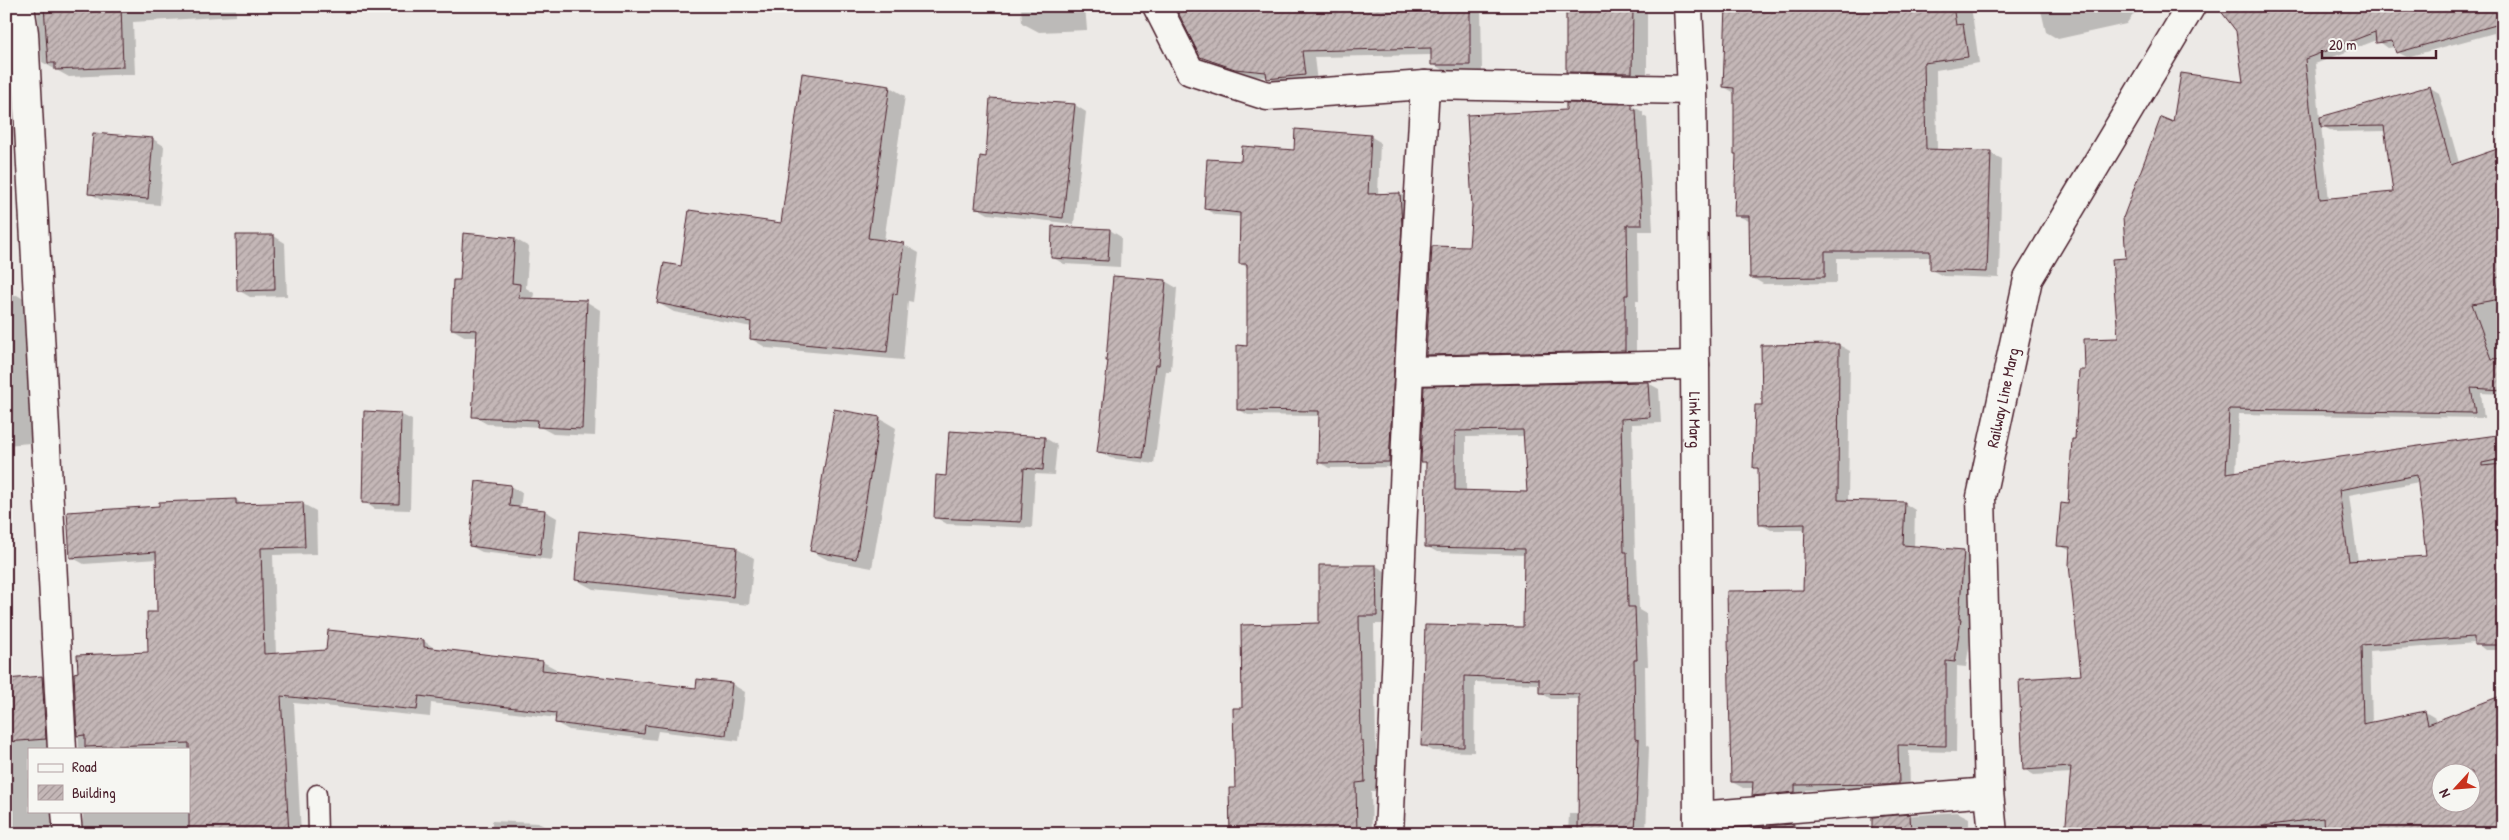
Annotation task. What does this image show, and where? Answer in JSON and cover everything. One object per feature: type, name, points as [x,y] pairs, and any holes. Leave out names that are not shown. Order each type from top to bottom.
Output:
[{"type":"street","points":[[20,6],[24,33],[62,748]]},
{"type":"street","points":[[1157,6],[1190,71],[1267,96],[1424,85],[1692,90]]},
{"type":"street","name":"Link Marg","points":[[1688,6],[1692,90],[1696,365],[1698,825]]},
{"type":"street","name":"Railway Line Marg","points":[[1993,834],[1989,792],[1981,497],[2028,279],[2191,6]]},
{"type":"street","points":[[1389,834],[1409,371],[1424,85]]},
{"type":"street","points":[[1409,371],[1696,365]]},
{"type":"street","points":[[1698,825],[1989,792]]},
{"type":"street","points":[[66,812],[68,834]]},
{"type":"lane","points":[[317,794],[318,834]]},
{"type":"building","points":[[44,6],[121,6],[123,67],[55,70],[55,63],[48,63]]},
{"type":"building","points":[[1175,6],[1470,6],[1470,65],[1431,65],[1431,48],[1302,51],[1305,75],[1267,79],[1266,72],[1235,69],[1200,57]]},
{"type":"building","points":[[1566,6],[1633,6],[1632,73],[1566,72]]},
{"type":"building","points":[[1726,6],[1953,6],[1956,25],[1963,24],[1968,57],[1924,63],[1926,149],[1991,151],[1987,272],[1930,270],[1930,251],[1825,251],[1825,277],[1750,278],[1749,216],[1734,216],[1736,154],[1734,154],[1734,88],[1723,87]]},
{"type":"building","points":[[2217,6],[2503,6],[2503,23],[2396,53],[2392,41],[2376,43],[2375,32],[2305,59],[2320,199],[2393,192],[2384,126],[2321,127],[2320,117],[2430,86],[2451,165],[2503,147],[2503,276],[2496,278],[2500,299],[2472,304],[2492,359],[2503,358],[2503,390],[2471,388],[2475,413],[2229,409],[2226,473],[2497,435],[2501,459],[2482,463],[2482,466],[2503,464],[2503,645],[2474,645],[2474,637],[2361,645],[2363,724],[2425,711],[2428,724],[2503,695],[2503,834],[2324,834],[2323,818],[2241,829],[2241,834],[2065,834],[2071,767],[2023,770],[2019,679],[2081,675],[2069,565],[2070,547],[2057,546],[2061,503],[2068,504],[2072,439],[2075,439],[2079,370],[2085,370],[2084,339],[2118,338],[2112,259],[2126,258],[2123,218],[2161,117],[2173,122],[2181,73],[2243,82],[2236,31]],"holes":[[[2417,475],[2426,556],[2349,561],[2339,490]]]},
{"type":"building","points":[[802,73],[890,86],[868,238],[904,243],[897,294],[893,293],[887,352],[750,339],[751,322],[657,303],[664,263],[681,266],[689,210],[781,223]]},
{"type":"building","points":[[990,98],[1075,104],[1063,218],[975,208],[980,156],[986,157]]},
{"type":"building","points":[[1566,103],[1632,104],[1632,110],[1636,110],[1642,225],[1627,225],[1628,295],[1625,295],[1625,351],[1426,355],[1432,246],[1469,247],[1472,206],[1467,115],[1566,110]]},
{"type":"building","points":[[1295,129],[1371,135],[1368,194],[1400,193],[1402,225],[1389,462],[1318,463],[1319,411],[1237,410],[1237,345],[1247,346],[1247,264],[1239,264],[1240,213],[1204,209],[1207,159],[1241,161],[1242,146],[1294,150]]},
{"type":"building","points":[[93,133],[153,138],[148,199],[88,194]]},
{"type":"building","points":[[1052,226],[1110,229],[1108,261],[1051,258]]},
{"type":"building","points":[[463,233],[515,238],[512,283],[520,284],[519,298],[587,300],[582,429],[537,427],[538,420],[472,417],[477,330],[451,329],[453,280],[460,280]]},
{"type":"building","points":[[236,235],[274,235],[275,290],[237,291]]},
{"type":"building","points":[[1113,276],[1166,280],[1159,365],[1155,365],[1143,458],[1097,452],[1108,361],[1106,361]]},
{"type":"building","points":[[1839,344],[1838,500],[1905,502],[1903,545],[1964,550],[1959,619],[1961,619],[1955,662],[1946,661],[1946,746],[1898,745],[1899,784],[1795,785],[1795,792],[1752,796],[1753,782],[1731,782],[1727,591],[1803,590],[1805,524],[1759,525],[1758,468],[1753,468],[1755,405],[1762,405],[1761,345]]},
{"type":"building","points":[[1648,382],[1650,417],[1621,419],[1624,552],[1627,552],[1628,607],[1635,607],[1637,660],[1634,660],[1635,739],[1639,740],[1635,834],[1578,834],[1579,694],[1539,693],[1539,679],[1464,676],[1464,747],[1421,746],[1425,625],[1523,627],[1524,549],[1425,547],[1426,462],[1421,462],[1424,386]],"holes":[[[1523,430],[1527,492],[1455,490],[1455,431]]]},
{"type":"building","points":[[834,409],[880,417],[856,559],[810,551]]},
{"type":"building","points":[[364,411],[401,413],[399,504],[362,503]]},
{"type":"building","points":[[949,431],[1045,437],[1043,470],[1024,468],[1021,522],[934,518],[936,475],[946,476]]},
{"type":"building","points":[[476,481],[511,485],[509,506],[545,510],[540,555],[469,546]]},
{"type":"building","points":[[236,499],[236,504],[303,502],[305,547],[261,548],[264,654],[326,650],[328,630],[424,640],[424,647],[543,661],[542,670],[696,688],[697,679],[732,683],[726,735],[645,725],[644,734],[555,723],[556,713],[419,696],[417,710],[281,696],[289,834],[189,834],[189,743],[85,747],[85,735],[77,736],[74,673],[78,672],[77,655],[148,652],[147,612],[157,612],[156,552],[70,558],[67,512],[159,506],[159,502]]},
{"type":"building","points":[[579,531],[737,547],[733,597],[575,580]]},
{"type":"building","points":[[1319,565],[1376,565],[1377,616],[1359,616],[1361,741],[1363,741],[1365,782],[1356,783],[1357,834],[1230,834],[1229,788],[1235,788],[1233,708],[1242,708],[1241,625],[1319,623]]},
{"type":"building","points":[[42,676],[46,739],[6,742],[6,679]]},
{"type":"building","points":[[1910,814],[1911,834],[1872,834],[1872,817]]},
{"type":"building","points":[[1794,824],[1793,834],[1751,834],[1751,827]]}]
